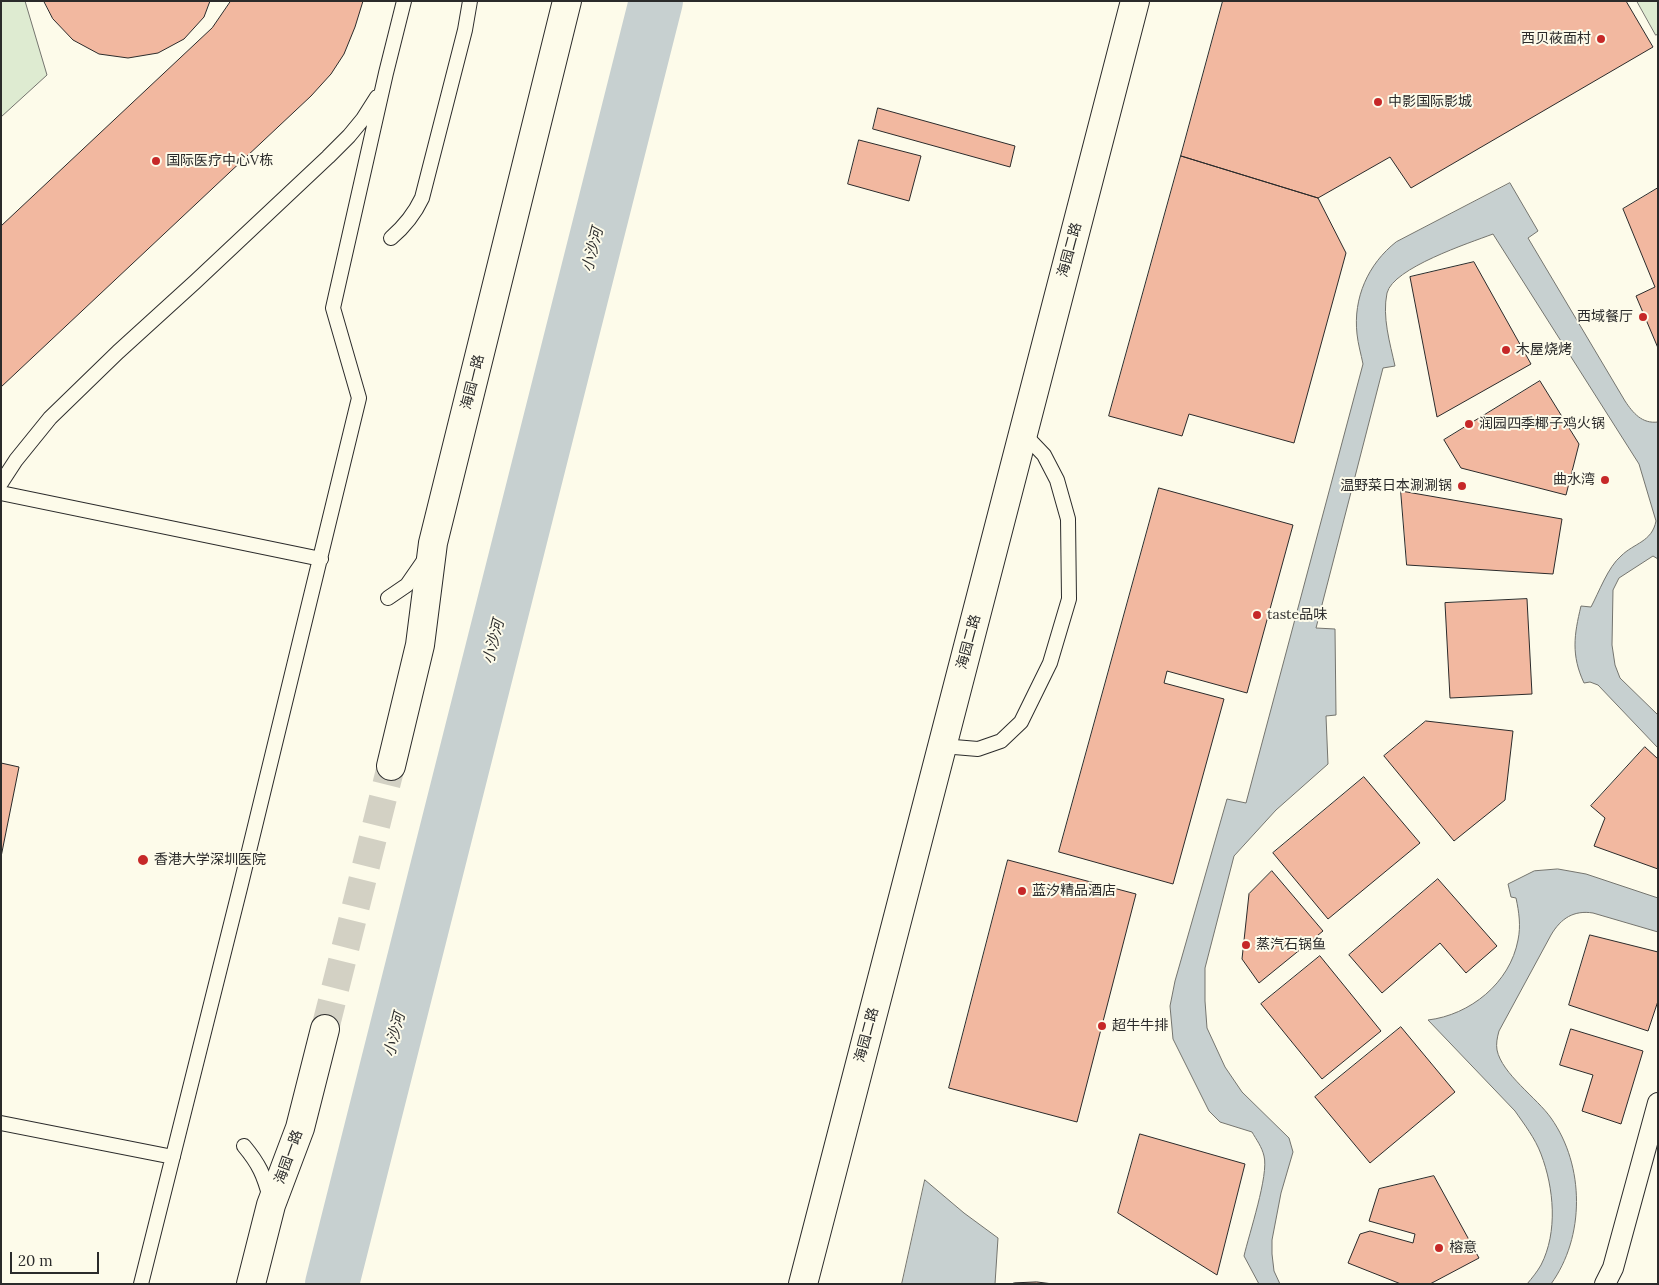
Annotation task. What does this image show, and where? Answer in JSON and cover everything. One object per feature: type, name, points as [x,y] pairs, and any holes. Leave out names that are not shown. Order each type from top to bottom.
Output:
[{"type":"street","name":"海园一路","points":[[391,766],[420,645],[433,543],[567,1]]},
{"type":"street","name":"海园二路","points":[[803,1284],[1135,1]]},
{"type":"street","name":"海园一路","points":[[251,1284],[271,1205],[300,1128],[325,1029]]},
{"type":"street","points":[[1605,1284],[1613,1268],[1658,1103]]},
{"type":"lane","points":[[141,1284],[360,398],[333,308],[404,1]]},
{"type":"lane","points":[[390,238],[403,228],[422,198],[465,30],[470,1]]},
{"type":"lane","points":[[1,483],[16,460],[50,418],[349,136],[364,119],[375,101],[386,73]]},
{"type":"lane","points":[[942,746],[978,749],[1001,741],[1020,722],[1050,663],[1069,599],[1068,519],[1057,480],[1044,455],[1023,433]]},
{"type":"lane","points":[[1,493],[321,559]]},
{"type":"lane","points":[[388,598],[407,585],[421,567],[433,543]]},
{"type":"lane","points":[[1,1123],[173,1157]]},
{"type":"lane","points":[[244,1146],[256,1162],[266,1182],[271,1205]]},
{"type":"green space","points":[[1,1],[25,1],[47,75],[1,117]]},
{"type":"green space","points":[[1637,1],[1658,1],[1658,34],[1656,35]]},
{"type":"shaded area","points":[[1510,183],[1538,231],[1528,238],[1625,401],[1643,419],[1658,422],[1658,559],[1653,556],[1619,578],[1613,590],[1612,645],[1615,665],[1620,678],[1658,715],[1658,748],[1598,685],[1590,682],[1584,683],[1575,654],[1575,636],[1581,606],[1591,607],[1616,561],[1647,538],[1654,528],[1656,521],[1639,464],[1493,234],[1450,250],[1417,266],[1403,274],[1392,284],[1387,293],[1386,321],[1395,366],[1383,368],[1316,628],[1335,629],[1336,715],[1326,716],[1328,764],[1276,810],[1234,856],[1205,968],[1207,1028],[1225,1067],[1242,1092],[1289,1138],[1293,1152],[1281,1193],[1272,1240],[1274,1271],[1280,1284],[1259,1284],[1244,1256],[1264,1177],[1264,1156],[1252,1132],[1220,1122],[1209,1111],[1173,1039],[1170,1006],[1175,981],[1227,799],[1246,803],[1363,364],[1357,338],[1356,321],[1357,308],[1364,283],[1370,271],[1396,242]]},
{"type":"shaded area","points":[[1558,869],[1586,874],[1658,898],[1658,932],[1593,913],[1586,912],[1569,916],[1559,924],[1551,935],[1499,1031],[1497,1050],[1500,1059],[1513,1077],[1551,1118],[1562,1137],[1575,1179],[1575,1223],[1570,1245],[1562,1265],[1551,1284],[1527,1284],[1539,1268],[1546,1252],[1552,1224],[1549,1181],[1539,1148],[1515,1111],[1428,1020],[1444,1017],[1473,1004],[1497,983],[1514,956],[1519,935],[1516,898],[1511,897],[1508,884],[1534,871]]},
{"type":"shaded area","points":[[925,1180],[964,1213],[998,1238],[995,1284],[902,1284]]},
{"type":"building","points":[[44,1],[210,1],[204,17],[184,39],[158,53],[128,58],[99,54],[73,40],[53,19]]},
{"type":"building","name":"国际医疗中心V栋","points":[[231,1],[363,1],[344,54],[331,74],[311,96],[1,387],[1,226],[212,28]]},
{"type":"building","name":"中影国际影城","points":[[1223,1],[1626,1],[1653,47],[1411,188],[1390,157],[1318,198],[1181,156]]},
{"type":"building","points":[[878,108],[1015,146],[1010,167],[873,129]]},
{"type":"building","points":[[859,140],[921,156],[909,201],[848,184]]},
{"type":"building","points":[[1181,156],[1318,198],[1346,253],[1294,443],[1189,414],[1182,436],[1109,416]]},
{"type":"building","points":[[1658,188],[1658,348],[1636,296],[1655,287],[1623,209]]},
{"type":"building","points":[[1474,262],[1531,364],[1437,417],[1410,277]]},
{"type":"building","points":[[1540,381],[1579,444],[1566,495],[1461,468],[1444,440]]},
{"type":"building","points":[[1159,488],[1293,525],[1247,693],[1167,671],[1164,683],[1224,699],[1173,884],[1059,852]]},
{"type":"building","points":[[1401,491],[1562,519],[1553,574],[1407,565]]},
{"type":"building","points":[[1527,599],[1532,694],[1450,698],[1445,603]]},
{"type":"building","points":[[1426,721],[1513,731],[1505,800],[1454,841],[1384,756]]},
{"type":"building","points":[[1645,747],[1658,759],[1658,869],[1594,846],[1605,818],[1591,806]]},
{"type":"building","points":[[1,763],[19,767],[1,857]]},
{"type":"building","points":[[1364,777],[1420,843],[1328,919],[1273,853]]},
{"type":"building","points":[[1008,860],[1136,894],[1077,1122],[949,1088]]},
{"type":"building","points":[[1272,871],[1323,931],[1259,983],[1242,959],[1249,894]]},
{"type":"building","points":[[1438,879],[1497,946],[1466,973],[1440,943],[1382,993],[1349,955]]},
{"type":"building","points":[[1590,935],[1658,952],[1658,1001],[1648,1031],[1569,1005]]},
{"type":"building","points":[[1320,956],[1381,1031],[1322,1079],[1261,1004]]},
{"type":"building","points":[[1401,1027],[1455,1092],[1370,1163],[1315,1097]]},
{"type":"building","points":[[1571,1029],[1643,1051],[1621,1124],[1582,1111],[1593,1075],[1560,1065]]},
{"type":"building","points":[[1140,1134],[1245,1164],[1217,1275],[1118,1213]]},
{"type":"building","points":[[1434,1176],[1479,1258],[1430,1284],[1401,1284],[1348,1263],[1360,1234],[1370,1231],[1413,1243],[1415,1234],[1369,1221],[1379,1189]]},
{"type":"building","points":[[1037,1282],[1053,1284],[1011,1284],[1014,1283]]},
{"type":"waterway","name":"小沙河","points":[[332,1284],[656,1]]},
{"type":"tunnel","points":[[325,1029],[391,766]]},
{"type":"place","name":"西贝莜面村","points":[[1601,39]]},
{"type":"place","name":"中影国际影城","points":[[1378,102]]},
{"type":"place","name":"国际医疗中心V栋","points":[[156,161]]},
{"type":"place","name":"西域餐厅","points":[[1643,317]]},
{"type":"place","name":"木屋烧烤","points":[[1506,350]]},
{"type":"place","name":"润园四季椰子鸡火锅","points":[[1469,424]]},
{"type":"place","name":"曲水湾","points":[[1605,480]]},
{"type":"place","name":"温野菜日本涮涮锅","points":[[1462,486]]},
{"type":"place","name":"taste品味","points":[[1257,615]]},
{"type":"place","name":"香港大学深圳医院","points":[[143,860]]},
{"type":"place","name":"蓝汐精品酒店","points":[[1022,891]]},
{"type":"place","name":"蒸汽石锅鱼","points":[[1246,945]]},
{"type":"place","name":"超牛牛排","points":[[1102,1026]]},
{"type":"place","name":"榕意","points":[[1439,1248]]}]
